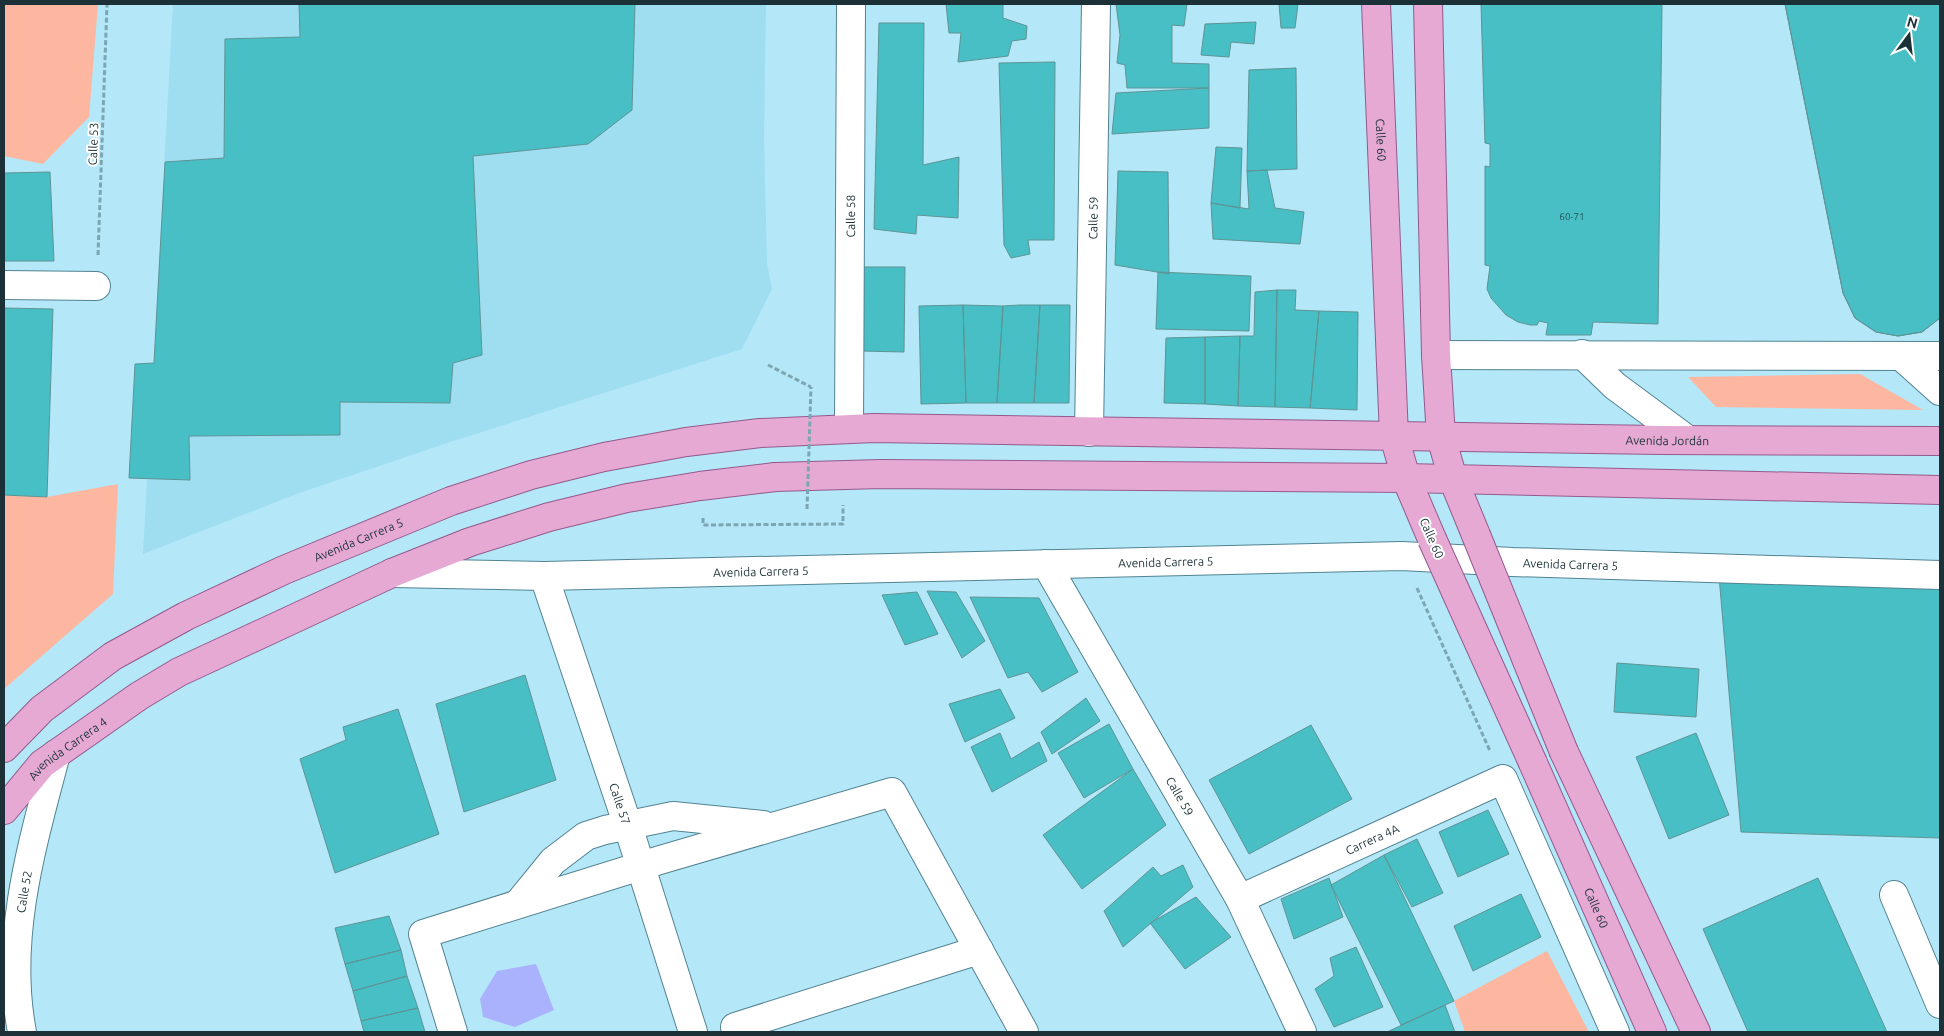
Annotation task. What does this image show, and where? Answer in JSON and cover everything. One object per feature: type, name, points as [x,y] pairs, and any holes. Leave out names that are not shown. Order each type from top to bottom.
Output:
[{"type":"main road","name":"Calle 60","points":[[1376,4],[1394,436],[1406,478],[1432,539],[1652,1032]]},
{"type":"main road","points":[[1428,4],[1436,354],[1441,437],[1453,479],[1564,752],[1696,1032]]},
{"type":"main road","name":"Avenida Carrera 5","points":[[4,748],[42,709],[113,656],[186,616],[284,570],[451,501],[531,475],[604,457],[686,442],[760,433],[849,428],[1394,436]]},
{"type":"main road","name":"Avenida Jordán","points":[[1394,436],[1940,441]]},
{"type":"main road","name":"Avenida Carrera 5","points":[[139,696],[179,672],[392,573],[470,542],[549,517],[627,498],[700,486],[775,477],[843,474],[1406,478]]},
{"type":"main road","points":[[1406,478],[1940,490]]},
{"type":"main road","name":"Avenida Carrera 4","points":[[4,810],[42,764],[139,696]]},
{"type":"street","name":"Calle 58","points":[[849,428],[851,4]]},
{"type":"street","name":"Calle 59","points":[[1089,432],[1096,4]]},
{"type":"street","points":[[4,285],[96,286]]},
{"type":"street","points":[[1436,354],[1940,356]]},
{"type":"street","points":[[1582,354],[1615,386],[1688,440]]},
{"type":"street","points":[[1901,356],[1940,391]]},
{"type":"street","name":"Avenida Carrera 5","points":[[392,573],[544,576],[1402,556],[1512,562],[1940,575]]},
{"type":"street","name":"Calle 59","points":[[1046,564],[1240,899],[1302,1032]]},
{"type":"street","name":"Calle 57","points":[[544,576],[628,826],[693,1032]]},
{"type":"street","name":"Calle 52","points":[[22,1032],[19,1015],[16,955],[20,908],[32,844],[56,754]]},
{"type":"street","points":[[1503,779],[1615,1032]]},
{"type":"street","name":"Carrera 4A","points":[[1240,899],[1503,779]]},
{"type":"street","points":[[453,1032],[423,934],[641,866],[892,792],[1024,1032]]},
{"type":"street","points":[[518,904],[553,861],[586,836],[673,816],[778,826]]},
{"type":"street","points":[[1894,895],[1940,1004]]},
{"type":"street","points":[[735,1027],[979,950]]},
{"type":"path","name":"Calle 53","points":[[96,286],[107,4]]},
{"type":"path","points":[[768,364],[811,387],[807,509],[797,509]]},
{"type":"path","points":[[703,511],[703,525],[843,524],[843,474]]},
{"type":"path","points":[[1402,556],[1503,779]]},
{"type":"shaded area","points":[[4,4],[98,4],[89,117],[43,164],[4,156]]},
{"type":"shaded area","points":[[173,4],[766,4],[764,138],[767,264],[772,289],[742,349],[450,442],[299,493],[143,554]]},
{"type":"shaded area","points":[[1860,374],[1923,410],[1716,407],[1688,377]]},
{"type":"shaded area","points":[[118,484],[113,594],[4,689],[4,495],[47,497]]},
{"type":"shaded area","points":[[1547,951],[1589,1032],[1465,1032],[1454,1001]]},
{"type":"water","points":[[536,964],[554,1010],[515,1027],[483,1017],[480,999],[497,971]]},
{"type":"building","points":[[299,4],[635,4],[632,110],[588,144],[473,156],[482,355],[453,363],[450,403],[340,402],[340,435],[189,436],[190,480],[129,478],[135,364],[154,363],[165,162],[224,158],[225,39],[300,37]]},
{"type":"building","points":[[946,4],[1003,4],[1003,18],[1027,26],[1026,39],[1012,41],[1008,56],[958,62],[961,33],[949,33]]},
{"type":"building","points":[[1116,4],[1187,4],[1184,26],[1172,25],[1172,63],[1209,64],[1209,88],[1127,88],[1125,65],[1117,63],[1120,35]]},
{"type":"building","points":[[1279,4],[1298,4],[1295,28],[1281,28]]},
{"type":"building","points":[[1481,4],[1662,4],[1658,324],[1593,322],[1591,335],[1546,335],[1548,323],[1539,321],[1537,325],[1530,325],[1518,322],[1506,315],[1491,298],[1487,289],[1490,266],[1485,265],[1485,166],[1490,167],[1490,144],[1485,143]]},
{"type":"building","points":[[1785,4],[1940,4],[1940,318],[1922,332],[1898,336],[1876,332],[1855,318],[1843,293]]},
{"type":"building","points":[[1785,4],[1940,4],[1940,318],[1922,332],[1898,336],[1876,332],[1855,318],[1843,293]]},
{"type":"building","points":[[1256,22],[1254,44],[1231,42],[1229,57],[1201,55],[1205,24]]},
{"type":"building","points":[[879,23],[924,23],[923,165],[959,157],[958,218],[917,215],[916,234],[874,229]]},
{"type":"building","points":[[1055,62],[1054,240],[1028,240],[1030,254],[1011,258],[1004,245],[999,63]]},
{"type":"building","points":[[1296,68],[1297,169],[1247,171],[1249,70]]},
{"type":"building","points":[[1209,88],[1209,128],[1112,134],[1116,93]]},
{"type":"building","points":[[1216,147],[1242,148],[1240,208],[1211,203]]},
{"type":"building","points":[[1267,170],[1275,208],[1304,212],[1300,244],[1213,239],[1211,203],[1249,209],[1247,171]]},
{"type":"building","points":[[1118,171],[1168,172],[1169,274],[1115,265]]},
{"type":"building","points":[[50,172],[54,261],[4,261],[4,173]]},
{"type":"building","points":[[862,267],[905,267],[904,352],[861,351]]},
{"type":"building","points":[[1158,272],[1251,276],[1249,331],[1156,329]]},
{"type":"building","points":[[1277,290],[1296,290],[1295,310],[1319,311],[1310,408],[1275,407]]},
{"type":"building","points":[[1277,290],[1275,407],[1238,406],[1240,336],[1254,336],[1255,292]]},
{"type":"building","points":[[963,305],[1003,306],[997,403],[966,403]]},
{"type":"building","points":[[963,305],[966,403],[921,404],[919,306]]},
{"type":"building","points":[[1040,305],[1034,403],[997,403],[1003,306]]},
{"type":"building","points":[[1040,305],[1070,305],[1069,403],[1034,403]]},
{"type":"building","points":[[4,308],[53,309],[47,497],[4,495]]},
{"type":"building","points":[[1319,311],[1358,312],[1357,410],[1310,408]]},
{"type":"building","points":[[1240,336],[1238,406],[1205,404],[1205,337]]},
{"type":"building","points":[[1205,337],[1205,404],[1164,403],[1166,338]]},
{"type":"building","points":[[1719,576],[1940,581],[1940,838],[1741,832]]},
{"type":"building","points":[[927,591],[956,592],[985,641],[962,658]]},
{"type":"building","points":[[917,592],[938,634],[905,645],[882,595]]},
{"type":"building","points":[[970,597],[1039,598],[1078,672],[1042,692],[1028,672],[1008,678]]},
{"type":"building","points":[[1617,663],[1699,669],[1696,717],[1614,712]]},
{"type":"building","points":[[525,675],[556,780],[464,812],[436,704]]},
{"type":"building","points":[[1000,689],[1015,718],[965,742],[949,704]]},
{"type":"building","points":[[1086,698],[1100,721],[1052,754],[1041,732]]},
{"type":"building","points":[[398,709],[439,834],[335,873],[300,759],[346,740],[343,727]]},
{"type":"building","points":[[1109,724],[1133,769],[1084,798],[1058,753]]},
{"type":"building","points":[[1311,725],[1352,799],[1249,854],[1209,780]]},
{"type":"building","points":[[1000,733],[1011,759],[1039,742],[1047,761],[992,792],[971,747]]},
{"type":"building","points":[[1696,733],[1729,815],[1669,839],[1636,757]]},
{"type":"building","points":[[1133,769],[1166,825],[1082,889],[1043,835]]},
{"type":"building","points":[[1488,810],[1509,854],[1458,877],[1439,832]]},
{"type":"building","points":[[1417,839],[1443,893],[1412,907],[1384,855]]},
{"type":"building","points":[[1384,855],[1454,1001],[1401,1025],[1331,885]]},
{"type":"building","points":[[1183,865],[1193,887],[1123,947],[1104,911],[1153,867],[1161,876]]},
{"type":"building","points":[[1329,878],[1343,917],[1294,939],[1281,899]]},
{"type":"building","points":[[1818,878],[1887,1032],[1748,1032],[1703,929]]},
{"type":"building","points":[[1521,894],[1541,937],[1473,971],[1454,926]]},
{"type":"building","points":[[1196,897],[1231,937],[1185,969],[1150,923]]},
{"type":"building","points":[[389,916],[401,950],[345,964],[335,928]]},
{"type":"building","points":[[1356,947],[1383,1007],[1334,1027],[1315,989],[1334,976],[1330,958]]},
{"type":"building","points":[[401,950],[407,976],[353,991],[345,964]]},
{"type":"building","points":[[407,976],[418,1008],[361,1021],[353,991]]},
{"type":"building","points":[[1445,1005],[1455,1032],[1387,1032]]},
{"type":"building","points":[[418,1008],[425,1032],[364,1032],[361,1021]]}]
